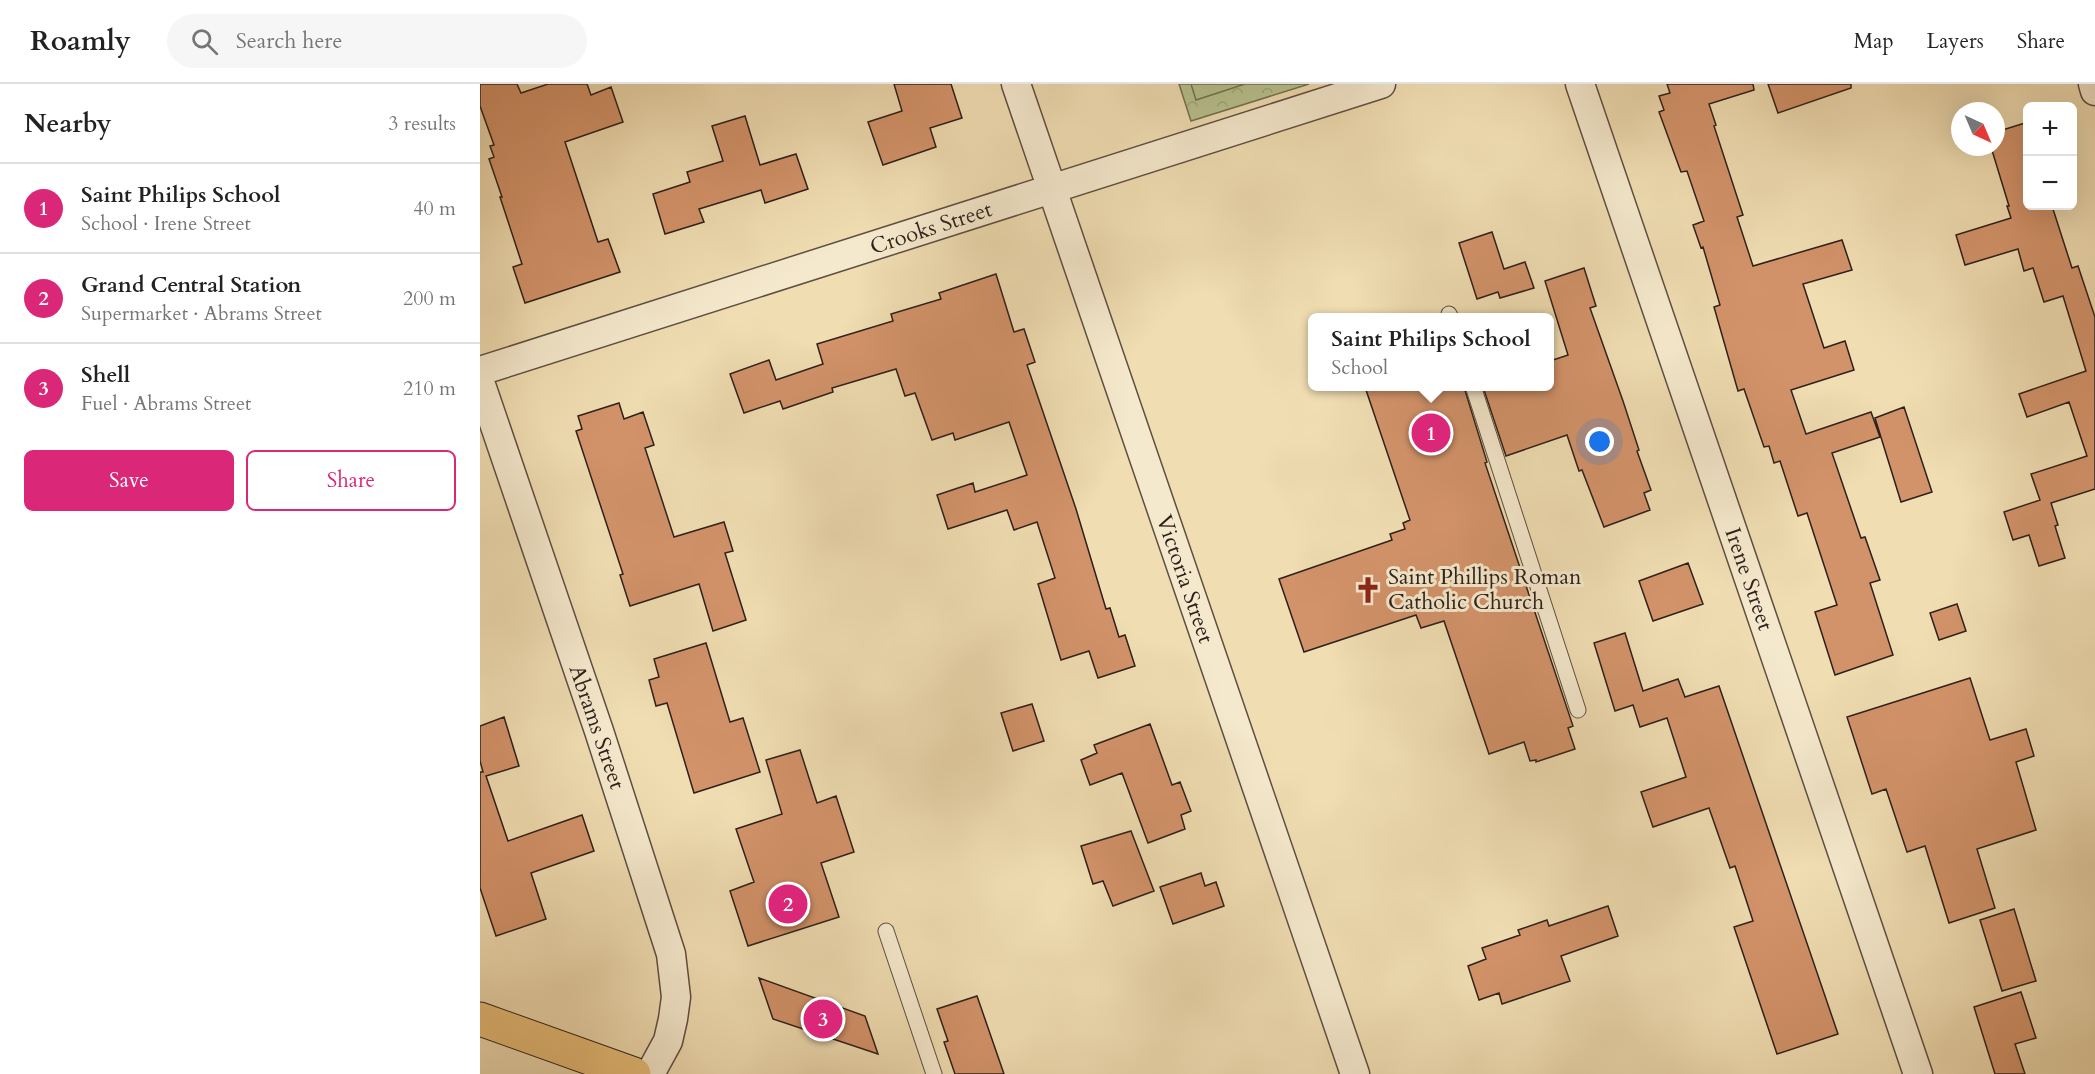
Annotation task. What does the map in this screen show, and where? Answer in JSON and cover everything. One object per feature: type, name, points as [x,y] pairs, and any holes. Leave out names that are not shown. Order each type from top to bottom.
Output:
[{"type":"main road","points":[[480,1019],[634,1074]]},
{"type":"street","name":"Victoria Street","points":[[1016,84],[1355,1074]]},
{"type":"street","name":"Crooks Street","points":[[480,371],[1381,84]]},
{"type":"street","name":"Irene Street","points":[[1580,84],[1918,1074]]},
{"type":"street","points":[[2093,84],[2095,91]]},
{"type":"street","name":"Abrams Street","points":[[480,382],[603,742],[671,954],[676,997],[673,1019],[668,1041],[650,1074]]},
{"type":"lane","points":[[1474,391],[1578,710]]},
{"type":"lane","points":[[886,931],[934,1074]]},
{"type":"green space","points":[[1179,84],[1309,84],[1191,121]]},
{"type":"green space","points":[[1191,84],[1245,84],[1196,100]]},
{"type":"building","points":[[480,84],[517,84],[521,93],[548,84],[587,84],[591,95],[611,87],[623,122],[565,142],[598,242],[608,239],[620,272],[525,303],[513,267],[522,264],[489,159],[494,157],[490,146],[494,145],[480,106]]},
{"type":"building","points":[[894,84],[951,84],[962,118],[930,128],[936,147],[883,165],[868,122],[902,111]]},
{"type":"building","points":[[1667,84],[1753,84],[1754,90],[1709,104],[1743,215],[1737,217],[1753,266],[1842,240],[1852,270],[1803,284],[1824,348],[1845,341],[1854,370],[1791,390],[1806,434],[1871,412],[1880,437],[1832,453],[1861,538],[1865,537],[1880,580],[1870,583],[1893,655],[1835,675],[1815,612],[1837,605],[1807,513],[1798,516],[1780,461],[1774,463],[1769,446],[1764,447],[1744,389],[1738,391],[1714,307],[1720,305],[1703,247],[1701,248],[1693,225],[1704,221],[1687,171],[1681,172],[1659,112],[1664,110],[1659,96],[1670,93]]},
{"type":"building","points":[[1768,84],[1851,84],[1851,88],[1778,113]]},
{"type":"building","points":[[745,116],[760,165],[796,154],[808,189],[765,203],[761,190],[699,209],[704,222],[665,234],[653,194],[690,182],[687,172],[723,161],[712,126]]},
{"type":"building","points":[[2023,124],[2023,210],[2053,210],[2072,268],[2078,266],[2095,317],[2095,489],[2051,503],[2065,558],[2039,566],[2029,535],[2013,540],[2004,512],[2040,500],[2031,474],[2087,456],[2069,402],[2027,417],[2019,394],[2086,371],[2063,296],[2044,302],[2033,268],[2024,271],[2018,249],[1965,265],[1956,235],[2011,218],[1994,156],[2005,156],[2005,129]]},
{"type":"building","points":[[1492,232],[1504,269],[1525,262],[1534,288],[1500,298],[1498,292],[1477,299],[1459,243]]},
{"type":"building","points":[[1584,268],[1596,306],[1590,308],[1651,490],[1644,493],[1650,510],[1604,527],[1582,470],[1579,471],[1567,435],[1506,456],[1484,391],[1554,391],[1554,360],[1568,355],[1545,281]]},
{"type":"building","points":[[996,274],[1014,332],[1024,329],[1035,362],[1027,365],[1076,509],[1106,609],[1110,608],[1119,637],[1125,635],[1135,666],[1098,678],[1089,651],[1061,660],[1038,584],[1055,578],[1037,522],[1014,530],[1007,510],[948,529],[937,495],[973,483],[975,492],[1027,475],[1009,422],[955,440],[953,433],[932,440],[915,393],[905,396],[896,369],[832,388],[833,392],[783,409],[780,401],[744,413],[730,374],[769,360],[776,380],[823,364],[817,344],[893,321],[891,314],[941,299],[939,293]]},
{"type":"building","points":[[1366,391],[1465,391],[1487,462],[1485,463],[1573,726],[1568,728],[1575,749],[1536,762],[1536,760],[1530,761],[1524,742],[1489,754],[1444,621],[1421,628],[1416,615],[1304,652],[1279,579],[1392,540],[1390,534],[1405,529],[1403,523],[1410,520]]},
{"type":"building","points":[[619,403],[624,419],[643,412],[654,445],[645,448],[674,537],[724,522],[733,551],[725,553],[746,620],[713,631],[699,584],[630,606],[620,575],[623,574],[576,431],[582,429],[578,416]]},
{"type":"building","points":[[1904,407],[1932,492],[1901,502],[1875,418]]},
{"type":"building","points":[[1688,563],[1703,604],[1653,621],[1639,581]]},
{"type":"building","points":[[1957,604],[1966,631],[1939,640],[1930,613]]},
{"type":"building","points":[[1625,633],[1643,691],[1678,679],[1685,697],[1719,686],[1838,1034],[1777,1054],[1734,927],[1753,921],[1735,866],[1730,868],[1709,808],[1653,827],[1641,792],[1686,777],[1667,718],[1640,727],[1633,705],[1615,711],[1594,643]]},
{"type":"building","points":[[706,643],[730,722],[743,718],[760,772],[694,793],[667,703],[656,706],[649,680],[659,677],[654,659]]},
{"type":"building","points":[[1970,678],[1990,740],[2026,729],[2034,756],[2016,762],[2036,830],[1977,849],[1995,908],[1949,923],[1925,846],[1907,852],[1886,789],[1872,794],[1847,717]]},
{"type":"building","points":[[1032,704],[1044,741],[1013,751],[1001,713]]},
{"type":"building","points":[[504,717],[519,766],[486,776],[508,841],[582,815],[594,851],[531,873],[546,919],[496,936],[480,888],[480,772],[483,772],[480,761],[480,726]]},
{"type":"building","points":[[1150,724],[1172,785],[1180,782],[1191,811],[1181,815],[1185,829],[1148,843],[1122,773],[1090,785],[1081,760],[1097,753],[1094,745]]},
{"type":"building","points":[[800,750],[817,803],[836,796],[854,852],[821,863],[839,917],[748,946],[730,891],[754,882],[736,829],[782,814],[766,760]]},
{"type":"building","points":[[1131,831],[1154,891],[1113,906],[1103,881],[1093,884],[1081,846]]},
{"type":"building","points":[[1201,873],[1205,886],[1216,882],[1224,906],[1173,924],[1160,887]]},
{"type":"building","points":[[1608,906],[1618,936],[1561,956],[1570,981],[1502,1004],[1499,993],[1479,1000],[1468,966],[1486,959],[1482,948],[1520,935],[1518,930],[1547,920],[1549,926]]},
{"type":"building","points":[[2014,909],[2036,981],[2002,991],[1980,920]]},
{"type":"building","points":[[759,978],[865,1016],[878,1054],[773,1019]]},
{"type":"building","points":[[2021,992],[2036,1038],[2015,1044],[2025,1074],[1995,1074],[1974,1007]]},
{"type":"building","points":[[977,996],[1004,1074],[955,1074],[944,1042],[948,1041],[937,1009]]},
{"type":"place","name":"Saint Philips School","points":[[1431,433]]},
{"type":"place","name":"Saint Phillips Roman Catholic Church","points":[[1368,590]]},
{"type":"place","name":"Grand Central Station","points":[[788,904]]},
{"type":"place","name":"Shell","points":[[823,1019]]}]
